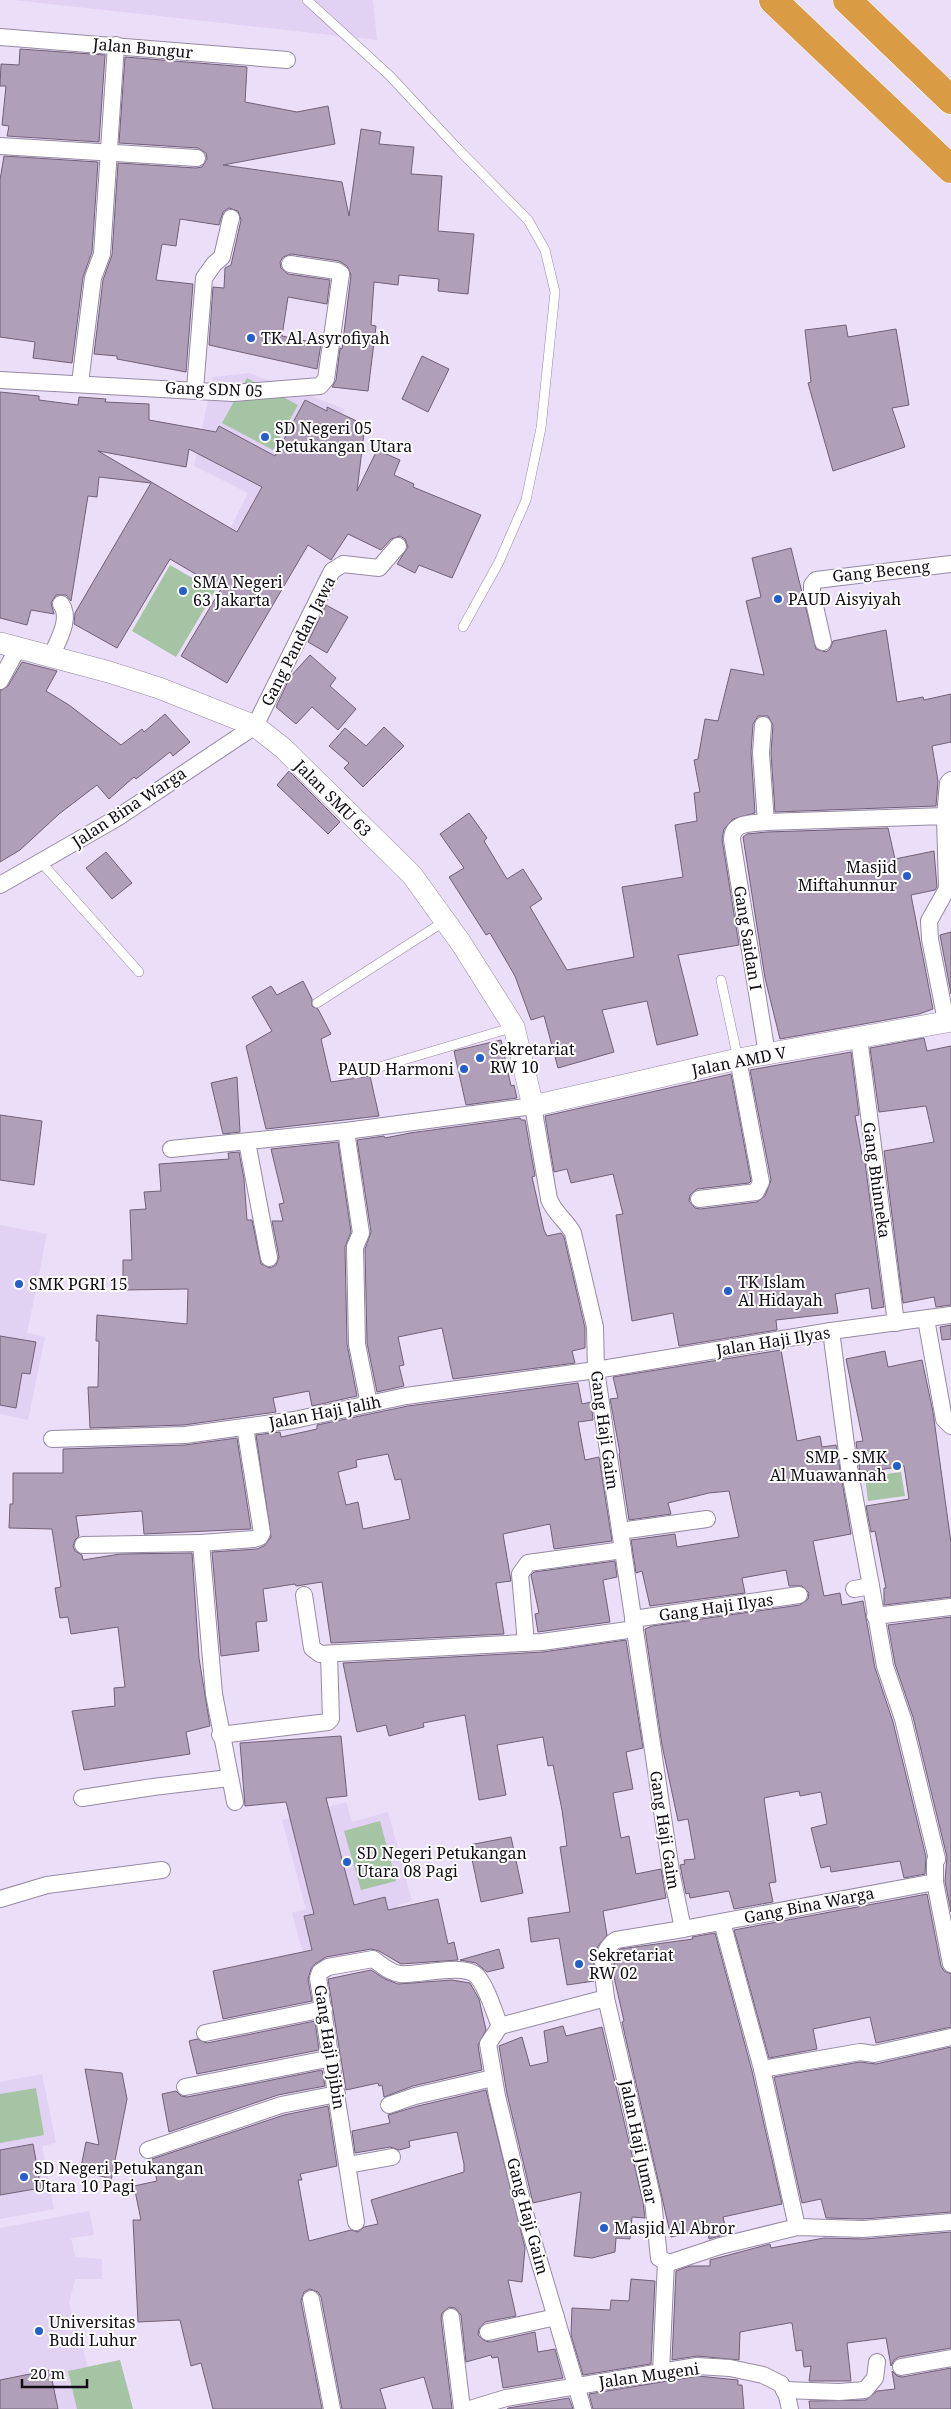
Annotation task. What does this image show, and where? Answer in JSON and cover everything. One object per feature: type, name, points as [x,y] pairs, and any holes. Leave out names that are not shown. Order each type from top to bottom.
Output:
[{"type":"highway","points":[[773,0],[951,169]]},
{"type":"highway","points":[[847,0],[951,100]]},
{"type":"street","name":"Jalan Bungur","points":[[0,38],[116,45],[287,60]]},
{"type":"street","points":[[80,383],[93,278],[102,254],[116,45]]},
{"type":"street","points":[[0,146],[109,151],[196,158]]},
{"type":"street","points":[[195,389],[204,278],[214,264],[222,258],[231,218]]},
{"type":"street","name":"Gang SDN 05","points":[[0,380],[195,389],[233,393],[290,389],[323,384],[341,274],[337,271],[290,264]]},
{"type":"street","name":"Gang Pandan Jawa","points":[[255,726],[332,570],[343,564],[379,568],[398,546]]},
{"type":"street","name":"Gang Beceng","points":[[823,642],[812,592],[812,585],[816,580],[951,564]]},
{"type":"street","points":[[51,657],[66,618],[65,610],[61,604]]},
{"type":"street","points":[[0,681],[9,646]]},
{"type":"street","name":"Jalan SMU 63","points":[[9,646],[159,688],[255,726],[283,748],[380,846],[412,875],[445,921],[514,1027],[534,1106]]},
{"type":"street","points":[[763,725],[761,753],[766,822],[945,816]]},
{"type":"street","name":"Jalan Bina Warga","points":[[0,885],[117,818],[255,726]]},
{"type":"street","name":"Jalan AMD V","points":[[534,1106],[738,1059],[949,1021],[930,940],[929,921],[947,889],[945,816],[948,782],[951,780]]},
{"type":"street","name":"Gang Saidan I","points":[[766,822],[739,825],[735,828],[732,840],[767,1054]]},
{"type":"street","name":"Gang Bhinneka","points":[[859,1038],[896,1322]]},
{"type":"street","points":[[699,1199],[756,1192],[761,1182],[738,1059]]},
{"type":"street","points":[[170,1149],[346,1131],[534,1106]]},
{"type":"street","name":"Gang Haji Gaim","points":[[534,1106],[549,1199],[553,1209],[569,1225],[573,1233],[595,1327],[596,1370],[670,1871],[684,1929]]},
{"type":"street","points":[[346,1131],[361,1233],[355,1247],[357,1344],[369,1404]]},
{"type":"street","points":[[247,1142],[269,1258]]},
{"type":"street","name":"Jalan Haji Ilyas","points":[[596,1370],[831,1331],[951,1315]]},
{"type":"street","points":[[926,1319],[944,1419],[951,1426]]},
{"type":"street","points":[[831,1331],[850,1477],[871,1586],[874,1616],[885,1666],[903,1719],[944,1857],[935,1861],[935,1882],[951,1964]]},
{"type":"street","name":"Jalan Haji Jalih","points":[[52,1439],[185,1435],[294,1420],[406,1396],[596,1370]]},
{"type":"street","points":[[83,1546],[201,1542],[260,1537],[262,1533],[245,1427]]},
{"type":"street","points":[[620,1531],[707,1519]]},
{"type":"street","points":[[201,1542],[214,1694],[220,1734],[235,1802]]},
{"type":"street","points":[[526,1643],[520,1574],[528,1563],[623,1550]]},
{"type":"street","points":[[854,1588],[871,1586]]},
{"type":"street","points":[[220,1734],[328,1722],[331,1719],[329,1654],[320,1654],[312,1648],[304,1595]]},
{"type":"street","name":"Gang Haji Ilyas","points":[[329,1654],[526,1643],[799,1595]]},
{"type":"street","points":[[874,1616],[951,1607]]},
{"type":"street","points":[[82,1798],[153,1786],[229,1778]]},
{"type":"street","points":[[0,1899],[47,1885],[162,1870]]},
{"type":"street","name":"Gang Bina Warga","points":[[684,1929],[935,1882]]},
{"type":"street","points":[[722,1922],[762,2069],[797,2227]]},
{"type":"street","points":[[500,2026],[606,1998],[603,1970],[608,1945],[616,1940],[684,1929]]},
{"type":"street","name":"Gang Haji Djibin","points":[[356,2222],[338,2094],[318,1978],[323,1969],[363,1959],[373,1959],[390,1971],[401,1974],[460,1970],[472,1972],[481,1983],[500,2026]]},
{"type":"street","name":"Jalan Haji Jumar","points":[[606,1998],[653,2200],[658,2254],[659,2258],[666,2262]]},
{"type":"street","points":[[205,2033],[324,2009]]},
{"type":"street","name":"Gang Haji Gaim","points":[[500,2026],[488,2044],[493,2078],[525,2213],[583,2409]]},
{"type":"street","points":[[762,2069],[860,2052],[874,2054],[951,2036]]},
{"type":"street","points":[[185,2087],[332,2058]]},
{"type":"street","points":[[389,2105],[415,2096],[493,2078]]},
{"type":"street","points":[[148,2150],[281,2105],[338,2094]]},
{"type":"street","points":[[348,2165],[392,2157]]},
{"type":"street","points":[[661,2372],[666,2262],[797,2227],[863,2229],[951,2222]]},
{"type":"street","points":[[311,2299],[332,2409]]},
{"type":"street","points":[[488,2332],[556,2317]]},
{"type":"street","points":[[451,2318],[462,2409]]},
{"type":"street","points":[[901,2366],[951,2358]]},
{"type":"street","points":[[790,2409],[784,2390],[839,2392],[865,2390],[872,2383],[878,2362]]},
{"type":"street","name":"Jalan Mugeni","points":[[470,2409],[500,2404],[577,2385],[698,2366],[730,2368],[763,2375],[781,2384],[784,2390]]},
{"type":"lane","points":[[307,0],[390,76],[528,220],[545,250],[555,292],[541,428],[526,500],[499,562],[463,627]]},
{"type":"lane","points":[[41,862],[139,972]]},
{"type":"lane","points":[[317,1003],[445,921]]},
{"type":"lane","points":[[721,980],[738,1059]]},
{"type":"lane","points":[[356,1074],[514,1027]]},
{"type":"shaded area","points":[[13,0],[373,0],[377,40]]},
{"type":"shaded area","name":"SD Negeri 05 Petukangan Utara","points":[[249,373],[345,409],[274,550],[231,527],[248,493],[194,466],[213,377]]},
{"type":"shaded area","name":"SMK PGRI 15","points":[[0,1225],[47,1234],[27,1333],[45,1337],[28,1420],[0,1414]]},
{"type":"shaded area","name":"SD Negeri Petukangan Utara 08 Pagi","points":[[346,1802],[352,1822],[388,1812],[412,1901],[398,1905],[408,1940],[307,1967],[292,1913],[306,1909],[282,1820]]},
{"type":"shaded area","name":"SD Negeri Petukangan Utara 10 Pagi","points":[[42,2074],[56,2143],[42,2146],[54,2209],[0,2219],[0,2082]]},
{"type":"shaded area","name":"Universitas Budi Luhur","points":[[89,2211],[94,2235],[71,2238],[75,2257],[102,2259],[102,2279],[75,2279],[69,2303],[88,2367],[120,2360],[133,2409],[0,2409],[0,2228]]},
{"type":"green space","points":[[247,378],[298,405],[273,450],[222,423]]},
{"type":"green space","points":[[170,565],[215,591],[176,657],[132,631]]},
{"type":"green space","points":[[901,1472],[905,1496],[868,1501],[865,1477]]},
{"type":"green space","points":[[380,1821],[396,1881],[361,1890],[344,1831]]},
{"type":"green space","points":[[36,2088],[44,2135],[0,2143],[0,2094]]},
{"type":"green space","points":[[120,2360],[133,2409],[77,2409],[68,2371]]},
{"type":"building","points":[[20,49],[105,55],[99,142],[7,136],[9,126],[2,125],[6,86],[0,86],[1,64],[19,65]]},
{"type":"building","points":[[125,57],[247,67],[245,102],[297,112],[328,106],[335,144],[223,165],[342,182],[349,216],[361,129],[381,132],[379,144],[414,147],[411,174],[442,176],[438,231],[474,234],[468,294],[438,291],[439,279],[399,275],[398,285],[374,282],[371,325],[376,326],[368,391],[332,387],[336,380],[340,348],[342,349],[351,275],[347,266],[339,261],[291,254],[283,257],[280,262],[281,268],[288,274],[330,280],[327,304],[288,297],[282,336],[321,344],[317,369],[209,345],[213,287],[224,288],[225,268],[231,265],[241,220],[238,211],[229,208],[223,212],[219,225],[180,219],[176,246],[162,244],[156,280],[193,284],[186,372],[117,359],[117,356],[94,354],[103,280],[112,255],[118,163],[196,168],[202,167],[207,159],[206,153],[198,148],[119,143]]},
{"type":"building","points":[[4,156],[98,162],[92,252],[83,277],[72,363],[33,358],[35,342],[0,337],[0,180]]},
{"type":"building","points":[[846,325],[848,337],[896,329],[909,405],[892,408],[905,447],[833,471],[808,383],[811,382],[805,330]]},
{"type":"building","points":[[422,356],[449,369],[428,412],[402,399]]},
{"type":"building","points":[[0,392],[39,396],[39,400],[78,405],[79,397],[106,399],[105,402],[149,404],[149,420],[216,432],[219,426],[275,456],[305,400],[327,411],[327,407],[365,425],[357,491],[377,450],[400,460],[394,475],[414,484],[413,487],[481,515],[452,578],[419,565],[415,573],[397,564],[408,547],[405,539],[400,536],[391,539],[381,550],[348,534],[331,560],[308,545],[227,683],[181,656],[221,589],[170,559],[117,648],[74,624],[75,613],[151,483],[99,477],[97,497],[88,496],[71,601],[66,595],[56,595],[51,603],[54,614],[31,610],[27,625],[0,618]],"holes":[[[189,449],[262,487],[237,532],[98,451],[186,467]]]},
{"type":"building","points":[[791,548],[816,649],[826,652],[830,649],[833,641],[886,630],[897,702],[923,697],[924,700],[951,694],[951,742],[932,746],[938,781],[936,806],[775,812],[771,753],[773,725],[768,716],[758,716],[753,724],[751,752],[755,813],[733,819],[724,829],[722,839],[739,945],[678,955],[698,1035],[657,1045],[647,1001],[602,1010],[614,1052],[558,1068],[544,1016],[531,1020],[515,976],[490,933],[486,935],[449,877],[464,868],[440,834],[469,813],[487,838],[484,841],[507,879],[523,869],[542,899],[530,907],[567,970],[634,957],[622,887],[683,877],[675,825],[697,821],[694,793],[700,792],[694,760],[698,759],[705,719],[718,721],[731,669],[764,675],[746,601],[761,597],[752,558]]},
{"type":"building","points":[[326,605],[348,617],[327,653],[308,642]]},
{"type":"building","points":[[310,655],[336,678],[330,686],[356,709],[338,730],[312,707],[296,724],[276,707],[290,677]]},
{"type":"building","points":[[22,662],[57,671],[46,691],[69,705],[121,745],[142,729],[144,732],[165,714],[190,742],[173,756],[170,752],[136,779],[134,777],[109,799],[97,785],[59,814],[20,850],[0,862],[0,691],[8,686]]},
{"type":"building","points":[[384,727],[404,746],[363,787],[344,768],[349,763],[329,746],[345,728],[366,746]]},
{"type":"building","points":[[289,771],[340,822],[328,834],[277,785]]},
{"type":"building","points":[[888,828],[895,859],[934,851],[937,887],[935,890],[911,895],[933,1009],[919,1014],[780,1039],[765,978],[743,837],[747,834],[767,832]]},
{"type":"building","points":[[106,852],[132,883],[112,899],[86,868]]},
{"type":"building","points":[[951,932],[951,994],[940,935]]},
{"type":"building","points":[[303,981],[312,999],[312,1006],[318,1009],[331,1034],[321,1039],[331,1082],[370,1076],[379,1116],[266,1129],[246,1046],[272,1031],[252,997],[271,986],[277,995]]},
{"type":"building","points":[[924,1038],[927,1051],[951,1046],[951,1305],[936,1307],[934,1297],[903,1303],[884,1151],[934,1142],[926,1106],[879,1112],[870,1048]]},
{"type":"building","points":[[501,1040],[511,1086],[514,1085],[517,1098],[466,1105],[454,1051]]},
{"type":"building","points":[[851,1052],[859,1115],[855,1116],[862,1155],[864,1155],[884,1307],[872,1309],[869,1288],[835,1294],[838,1313],[776,1320],[777,1330],[679,1346],[673,1313],[632,1321],[616,1215],[623,1214],[613,1174],[571,1183],[567,1169],[554,1172],[545,1116],[731,1074],[751,1181],[749,1183],[697,1189],[690,1195],[689,1201],[695,1208],[700,1209],[757,1202],[765,1196],[771,1180],[750,1070]]},
{"type":"building","points":[[237,1077],[240,1132],[223,1134],[211,1083]]},
{"type":"building","points":[[0,1115],[42,1121],[34,1185],[0,1180]]},
{"type":"building","points":[[520,1118],[525,1120],[535,1176],[532,1177],[544,1230],[547,1236],[561,1233],[564,1237],[585,1328],[585,1348],[572,1351],[575,1363],[453,1379],[442,1328],[398,1337],[404,1365],[399,1366],[404,1386],[377,1392],[367,1343],[365,1249],[371,1232],[357,1140],[384,1136],[385,1138]]},
{"type":"building","points":[[338,1142],[351,1232],[345,1247],[347,1344],[357,1396],[312,1406],[309,1391],[273,1398],[276,1412],[184,1425],[90,1428],[88,1387],[98,1387],[99,1341],[96,1341],[97,1315],[187,1324],[188,1289],[123,1290],[123,1260],[132,1260],[130,1210],[146,1209],[144,1192],[161,1191],[159,1164],[229,1159],[228,1153],[239,1152],[244,1179],[247,1220],[252,1220],[261,1264],[270,1268],[276,1265],[279,1257],[272,1221],[283,1221],[279,1204],[284,1203],[271,1149]]},
{"type":"building","points":[[951,1325],[951,1339],[942,1340],[940,1327]]},
{"type":"building","points":[[0,1336],[36,1342],[30,1374],[22,1373],[16,1408],[0,1405]]},
{"type":"building","points":[[781,1350],[797,1441],[820,1436],[822,1447],[836,1445],[851,1534],[813,1541],[824,1596],[840,1593],[842,1605],[863,1601],[875,1668],[893,1722],[926,1857],[925,1874],[904,1878],[900,1861],[831,1872],[830,1866],[821,1868],[811,1828],[827,1824],[821,1792],[800,1796],[799,1791],[764,1798],[776,1882],[769,1883],[773,1902],[734,1909],[729,1891],[690,1898],[689,1893],[686,1894],[680,1865],[685,1864],[684,1860],[695,1859],[688,1819],[678,1821],[662,1745],[645,1629],[652,1626],[800,1605],[808,1599],[809,1593],[802,1586],[789,1586],[786,1570],[742,1578],[745,1593],[650,1606],[642,1571],[636,1573],[631,1540],[675,1534],[677,1547],[739,1537],[729,1491],[709,1493],[668,1503],[671,1514],[629,1520],[620,1453],[610,1399],[618,1398],[613,1377]]},
{"type":"building","points":[[885,1351],[888,1367],[922,1360],[933,1412],[951,1543],[951,1597],[884,1605],[884,1588],[886,1588],[875,1531],[871,1532],[866,1506],[909,1499],[904,1466],[860,1473],[856,1442],[863,1441],[846,1359]]},
{"type":"building","points":[[578,1383],[582,1404],[591,1402],[593,1420],[578,1422],[585,1460],[599,1457],[612,1541],[554,1549],[550,1524],[503,1534],[511,1581],[496,1583],[504,1634],[331,1643],[322,1582],[296,1586],[295,1584],[263,1589],[267,1621],[256,1622],[259,1651],[221,1656],[212,1552],[257,1549],[264,1546],[271,1537],[256,1435],[280,1432],[281,1437],[317,1429],[317,1425],[408,1406]],"holes":[[[388,1454],[395,1480],[401,1479],[410,1519],[363,1529],[358,1502],[346,1505],[338,1472],[357,1467],[356,1460]]]},
{"type":"building","points":[[237,1438],[251,1529],[144,1534],[142,1511],[76,1516],[79,1536],[73,1546],[75,1551],[82,1555],[83,1560],[120,1554],[192,1553],[199,1658],[210,1726],[186,1732],[190,1754],[84,1770],[72,1711],[115,1706],[114,1688],[125,1687],[118,1627],[71,1634],[68,1617],[60,1618],[55,1588],[61,1587],[52,1529],[9,1528],[10,1504],[13,1504],[13,1473],[63,1473],[63,1449],[185,1445]]},
{"type":"building","points":[[615,1561],[617,1577],[603,1580],[610,1622],[538,1632],[535,1614],[539,1613],[531,1575],[534,1572]]},
{"type":"building","points":[[951,1617],[951,1912],[945,1881],[947,1857],[913,1717],[895,1664],[888,1625]]},
{"type":"building","points":[[626,1640],[643,1748],[626,1752],[633,1789],[613,1793],[621,1838],[629,1836],[636,1874],[661,1869],[666,1898],[603,1911],[607,1935],[598,1946],[594,1956],[594,1981],[567,1985],[559,1938],[531,1942],[528,1918],[570,1912],[560,1847],[567,1846],[562,1810],[553,1765],[548,1766],[543,1737],[497,1745],[506,1795],[479,1800],[465,1715],[423,1723],[424,1727],[389,1736],[386,1725],[357,1732],[343,1663],[543,1652]]},
{"type":"building","points":[[341,1736],[347,1796],[326,1798],[354,1905],[385,1897],[388,1910],[438,1899],[448,1944],[454,1942],[458,1960],[401,1964],[379,1951],[371,1949],[326,1957],[311,1969],[308,1979],[312,2001],[223,2019],[213,1971],[312,1950],[304,1916],[314,1914],[286,1802],[245,1806],[240,1743]]},
{"type":"building","points":[[511,1837],[523,1893],[481,1902],[469,1845]]},
{"type":"building","points":[[927,1894],[941,1966],[944,1971],[951,1974],[951,2027],[876,2043],[870,2017],[813,2029],[817,2049],[769,2058],[734,1930]]},
{"type":"building","points":[[715,1933],[752,2071],[782,2204],[723,2217],[727,2234],[709,2239],[708,2228],[671,2237],[622,2022],[624,2021],[614,1977],[614,1961],[620,1949],[693,1939],[692,1937]]},
{"type":"building","points":[[499,1949],[504,1968],[487,1972],[476,1963],[460,1960]]},
{"type":"building","points":[[371,1970],[385,1979],[398,1984],[452,1980],[470,1983],[479,1999],[486,2030],[478,2045],[482,2070],[413,2086],[384,2097],[382,2085],[379,2086],[378,2083],[346,2090],[328,1979]]},
{"type":"building","points":[[315,2021],[319,2050],[197,2074],[189,2041],[197,2039],[207,2043]]},
{"type":"building","points":[[563,2026],[566,2036],[602,2027],[643,2202],[645,2218],[632,2217],[630,2239],[616,2238],[615,2252],[592,2258],[574,2256],[581,2192],[533,2203],[507,2094],[499,2046],[522,2037],[530,2066],[548,2062],[544,2031]]},
{"type":"building","points":[[951,2047],[951,2212],[863,2219],[826,2218],[821,2199],[802,2203],[774,2077],[860,2062],[876,2064]]},
{"type":"building","points":[[85,2069],[122,2073],[127,2099],[109,2191],[105,2177],[80,2172],[86,2142],[99,2145]]},
{"type":"building","points":[[322,2070],[325,2086],[278,2095],[169,2132],[162,2094],[176,2091],[181,2096],[187,2097]]},
{"type":"building","points":[[486,2090],[525,2248],[522,2282],[508,2280],[516,2316],[485,2322],[479,2329],[478,2335],[485,2341],[490,2342],[535,2332],[538,2352],[555,2349],[563,2378],[503,2388],[498,2357],[492,2358],[491,2355],[466,2362],[461,2315],[455,2308],[449,2307],[442,2313],[441,2318],[452,2409],[433,2409],[424,2377],[380,2389],[386,2409],[342,2409],[321,2297],[318,2292],[310,2289],[304,2292],[301,2301],[322,2409],[213,2409],[201,2363],[191,2366],[180,2320],[138,2322],[133,2220],[141,2220],[134,2186],[157,2181],[152,2159],[284,2115],[328,2106],[337,2166],[300,2174],[302,2180],[298,2180],[309,2241],[351,2230],[358,2232],[364,2227],[378,2224],[371,2200],[464,2172],[464,2164],[457,2132],[409,2141],[410,2147],[399,2150],[390,2147],[355,2153],[352,2131],[390,2123],[388,2115]]},
{"type":"building","points":[[33,2144],[41,2188],[0,2195],[0,2150]]},
{"type":"building","points":[[951,2232],[951,2348],[899,2357],[894,2360],[891,2366],[886,2338],[847,2343],[851,2381],[809,2381],[811,2366],[804,2367],[802,2350],[796,2351],[792,2323],[789,2323],[740,2332],[739,2360],[697,2356],[672,2360],[676,2271],[690,2266],[710,2266],[710,2260],[770,2244],[771,2248],[824,2238],[864,2239]]},
{"type":"building","points":[[631,2279],[655,2281],[651,2364],[583,2375],[571,2335],[572,2308],[610,2310],[611,2300],[629,2301]]},
{"type":"building","points":[[951,2368],[951,2409],[810,2409],[809,2401],[866,2400],[877,2391],[895,2389],[892,2371],[897,2376],[902,2377]]},
{"type":"building","points":[[50,2370],[58,2409],[0,2409],[0,2380]]},
{"type":"building","points":[[698,2376],[738,2380],[738,2385],[742,2385],[744,2409],[593,2409],[589,2394]]},
{"type":"building","points":[[569,2398],[573,2409],[507,2409],[508,2408]]},
{"type":"place","name":"TK Al Asyrofiyah","points":[[251,338]]},
{"type":"place","name":"SD Negeri 05 Petukangan Utara","points":[[265,437]]},
{"type":"place","name":"SMA Negeri 63 Jakarta","points":[[183,591]]},
{"type":"place","name":"PAUD Aisyiyah","points":[[778,599]]},
{"type":"place","name":"Masjid Miftahunnur","points":[[907,876]]},
{"type":"place","name":"Sekretariat RW 10","points":[[480,1058]]},
{"type":"place","name":"PAUD Harmoni","points":[[464,1069]]},
{"type":"place","name":"SMK PGRI 15","points":[[19,1284]]},
{"type":"place","name":"TK Islam Al Hidayah","points":[[728,1291]]},
{"type":"place","name":"SMP - SMK Al Muawannah","points":[[897,1466]]},
{"type":"place","name":"SD Negeri Petukangan Utara 08 Pagi","points":[[347,1862]]},
{"type":"place","name":"Sekretariat RW 02","points":[[579,1964]]},
{"type":"place","name":"SD Negeri Petukangan Utara 10 Pagi","points":[[24,2177]]},
{"type":"place","name":"Masjid Al Abror","points":[[604,2228]]},
{"type":"place","name":"Universitas Budi Luhur","points":[[39,2331]]}]
